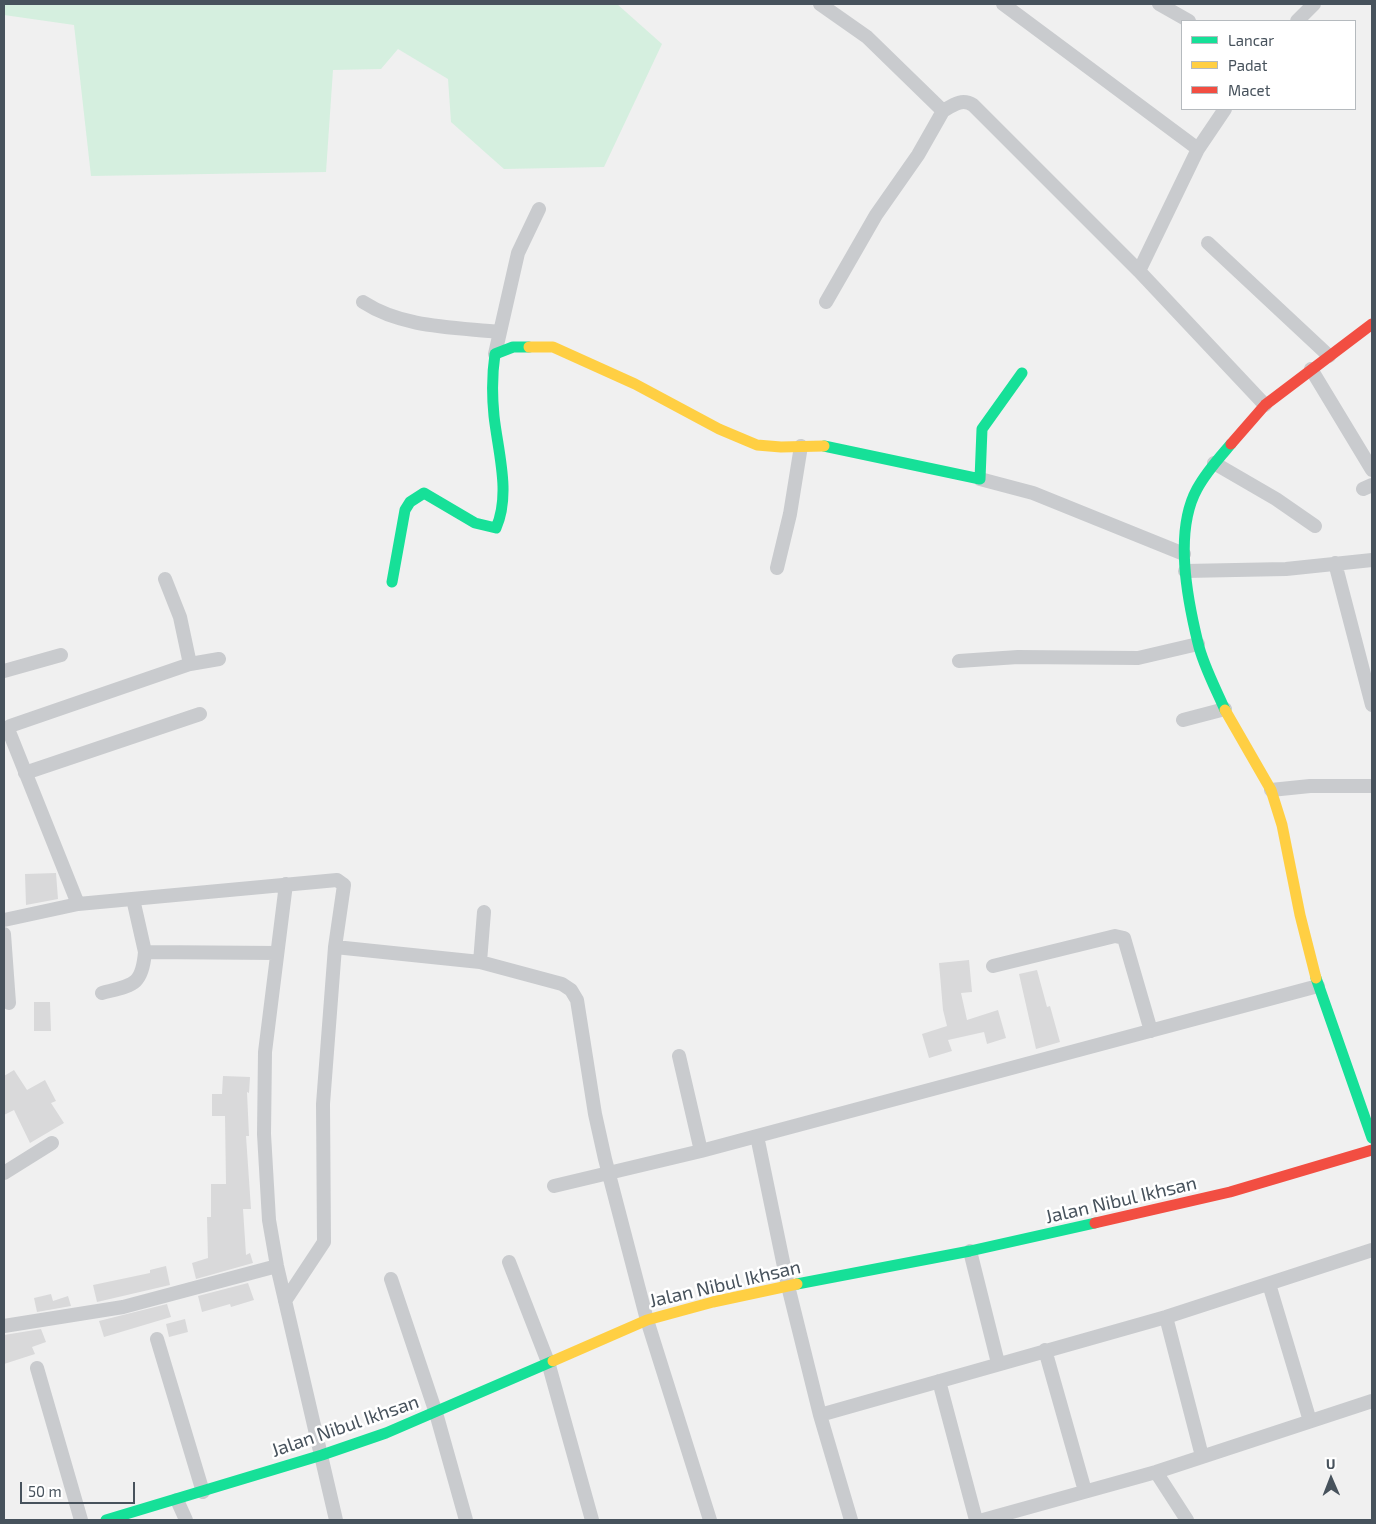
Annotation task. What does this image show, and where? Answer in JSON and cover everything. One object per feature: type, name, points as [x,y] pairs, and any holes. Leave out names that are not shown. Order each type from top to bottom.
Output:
[{"type":"street","points":[[820,4],[867,37],[943,111]]},
{"type":"street","points":[[1003,4],[1198,149]]},
{"type":"street","points":[[1159,4],[1187,20]]},
{"type":"street","points":[[1298,20],[1314,4]]},
{"type":"street","points":[[826,302],[876,215],[918,155],[943,111],[958,102],[968,102],[1139,271],[1264,404]]},
{"type":"street","points":[[1139,271],[1198,149],[1224,110]]},
{"type":"street","points":[[392,582],[405,510],[409,502],[417,497],[424,494],[431,496],[457,514],[484,526],[496,528],[501,521],[501,477],[494,412],[496,354],[518,253],[539,208]]},
{"type":"street","points":[[1208,243],[1329,356]]},
{"type":"street","points":[[363,302],[380,313],[402,321],[500,332]]},
{"type":"street","points":[[1372,324],[1264,404],[1214,463],[1196,490],[1187,516],[1184,554],[1185,571],[1198,644],[1225,709],[1271,790],[1282,825],[1300,915],[1318,986],[1372,1138]]},
{"type":"street","points":[[496,354],[513,347],[553,347],[635,384],[719,429],[757,445],[822,445],[980,479],[1033,493],[1184,554]]},
{"type":"street","points":[[1311,369],[1372,470]]},
{"type":"street","points":[[980,479],[982,429],[1022,373]]},
{"type":"street","points":[[778,568],[790,514],[801,446]]},
{"type":"street","points":[[1214,463],[1276,499],[1315,526]]},
{"type":"street","points":[[1185,571],[1286,569],[1372,560]]},
{"type":"street","points":[[1335,563],[1372,705]]},
{"type":"street","points":[[165,579],[180,617],[190,664]]},
{"type":"street","points":[[959,660],[1018,657],[1138,658],[1198,644]]},
{"type":"street","points":[[4,671],[61,655]]},
{"type":"street","points":[[78,904],[6,728],[190,664],[219,659]]},
{"type":"street","points":[[1183,720],[1225,709]]},
{"type":"street","points":[[25,773],[200,714]]},
{"type":"street","points":[[1271,790],[1310,786],[1372,786]]},
{"type":"street","points":[[4,920],[78,904],[337,880],[344,884],[335,947],[323,1104],[324,1242],[285,1301]]},
{"type":"street","points":[[286,884],[265,1052],[264,1134],[269,1220],[277,1266],[336,1520]]},
{"type":"street","points":[[102,994],[123,988],[137,981],[142,974],[145,952],[133,899]]},
{"type":"street","points":[[480,962],[484,912]]},
{"type":"street","points":[[4,934],[9,1003]]},
{"type":"street","points":[[993,966],[1115,936],[1124,938],[1150,1031]]},
{"type":"street","points":[[335,947],[480,962],[562,984],[571,990],[577,1000],[594,1114],[648,1320],[710,1520]]},
{"type":"street","points":[[145,952],[277,952]]},
{"type":"street","points":[[554,1186],[701,1151],[1318,986]]},
{"type":"street","points":[[679,1056],[701,1151]]},
{"type":"street","points":[[757,1136],[788,1286],[820,1415],[851,1520]]},
{"type":"street","points":[[4,1172],[52,1143]]},
{"type":"street","name":"Jalan Nibul Ikhsan","points":[[106,1520],[203,1492],[386,1433],[648,1320],[788,1286],[1079,1228],[1230,1192],[1372,1150]]},
{"type":"street","points":[[820,1415],[1166,1317],[1372,1250]]},
{"type":"street","points":[[970,1251],[998,1364]]},
{"type":"street","points":[[509,1262],[548,1362],[592,1520]]},
{"type":"street","points":[[4,1326],[123,1307],[277,1266]]},
{"type":"street","points":[[391,1279],[436,1413],[466,1520]]},
{"type":"street","points":[[1269,1284],[1310,1420]]},
{"type":"street","points":[[1166,1317],[1202,1456]]},
{"type":"street","points":[[157,1340],[203,1492]]},
{"type":"street","points":[[1045,1350],[1085,1491]]},
{"type":"street","points":[[37,1368],[81,1520]]},
{"type":"street","points":[[939,1381],[976,1520]]},
{"type":"street","points":[[983,1520],[1156,1472],[1372,1401]]},
{"type":"street","points":[[1156,1472],[1187,1520]]},
{"type":"street","points":[[177,1500],[186,1520]]},
{"type":"green space","points":[[4,4],[617,4],[662,44],[604,167],[504,169],[451,122],[448,79],[398,49],[381,69],[333,70],[326,172],[91,176],[74,25],[4,15]]},
{"type":"building","points":[[56,873],[58,899],[26,905],[25,874]]},
{"type":"building","points":[[969,960],[972,992],[961,993],[967,1020],[998,1010],[1006,1038],[987,1044],[984,1032],[948,1040],[952,1051],[929,1058],[922,1034],[947,1026],[943,1010],[939,963]]},
{"type":"building","points":[[1037,970],[1047,1007],[1050,1006],[1060,1042],[1036,1049],[1019,974]]},
{"type":"building","points":[[34,1002],[50,1002],[51,1031],[34,1031]]},
{"type":"building","points":[[14,1070],[27,1090],[45,1080],[56,1101],[51,1103],[64,1123],[30,1143],[14,1110],[4,1115],[4,1076]]},
{"type":"building","points":[[223,1076],[250,1077],[249,1093],[247,1092],[249,1136],[246,1136],[251,1209],[243,1209],[246,1255],[250,1253],[253,1263],[196,1279],[192,1263],[208,1258],[207,1217],[211,1217],[211,1184],[226,1184],[225,1116],[212,1116],[212,1094],[222,1094]]},
{"type":"building","points":[[166,1266],[170,1285],[97,1302],[93,1285],[150,1273],[150,1270]]},
{"type":"building","points":[[248,1283],[254,1300],[231,1307],[230,1304],[202,1312],[198,1296]]},
{"type":"building","points":[[51,1294],[53,1301],[68,1296],[71,1306],[37,1312],[34,1298]]},
{"type":"building","points":[[167,1304],[171,1317],[104,1337],[99,1321]]},
{"type":"building","points":[[185,1319],[188,1332],[169,1337],[166,1324]]},
{"type":"building","points":[[41,1329],[46,1342],[32,1347],[35,1354],[4,1364],[4,1335]]},
{"type":"traffic: fast","points":[[392,582],[405,510],[410,502],[424,493],[475,523],[496,528],[503,501],[503,487],[493,408],[495,354],[513,347],[529,347]]},
{"type":"traffic: fast","points":[[824,446],[980,479],[982,429],[1022,373]]},
{"type":"traffic: fast","points":[[1225,710],[1206,668],[1198,643],[1187,586],[1184,544],[1190,506],[1197,489],[1231,444]]},
{"type":"traffic: fast","points":[[1316,978],[1372,1138]]},
{"type":"traffic: fast","points":[[797,1284],[970,1251],[1095,1223]]},
{"type":"traffic: fast","points":[[106,1520],[322,1455],[386,1433],[553,1361]]},
{"type":"traffic: slow","points":[[529,347],[553,347],[635,384],[719,429],[757,445],[781,447],[824,446]]},
{"type":"traffic: slow","points":[[1225,710],[1271,790],[1282,825],[1300,915],[1316,978]]},
{"type":"traffic: slow","points":[[553,1361],[647,1320],[713,1302],[797,1284]]},
{"type":"traffic: jam","points":[[1231,444],[1265,405],[1372,324]]},
{"type":"traffic: jam","points":[[1095,1223],[1230,1192],[1372,1150]]}]
